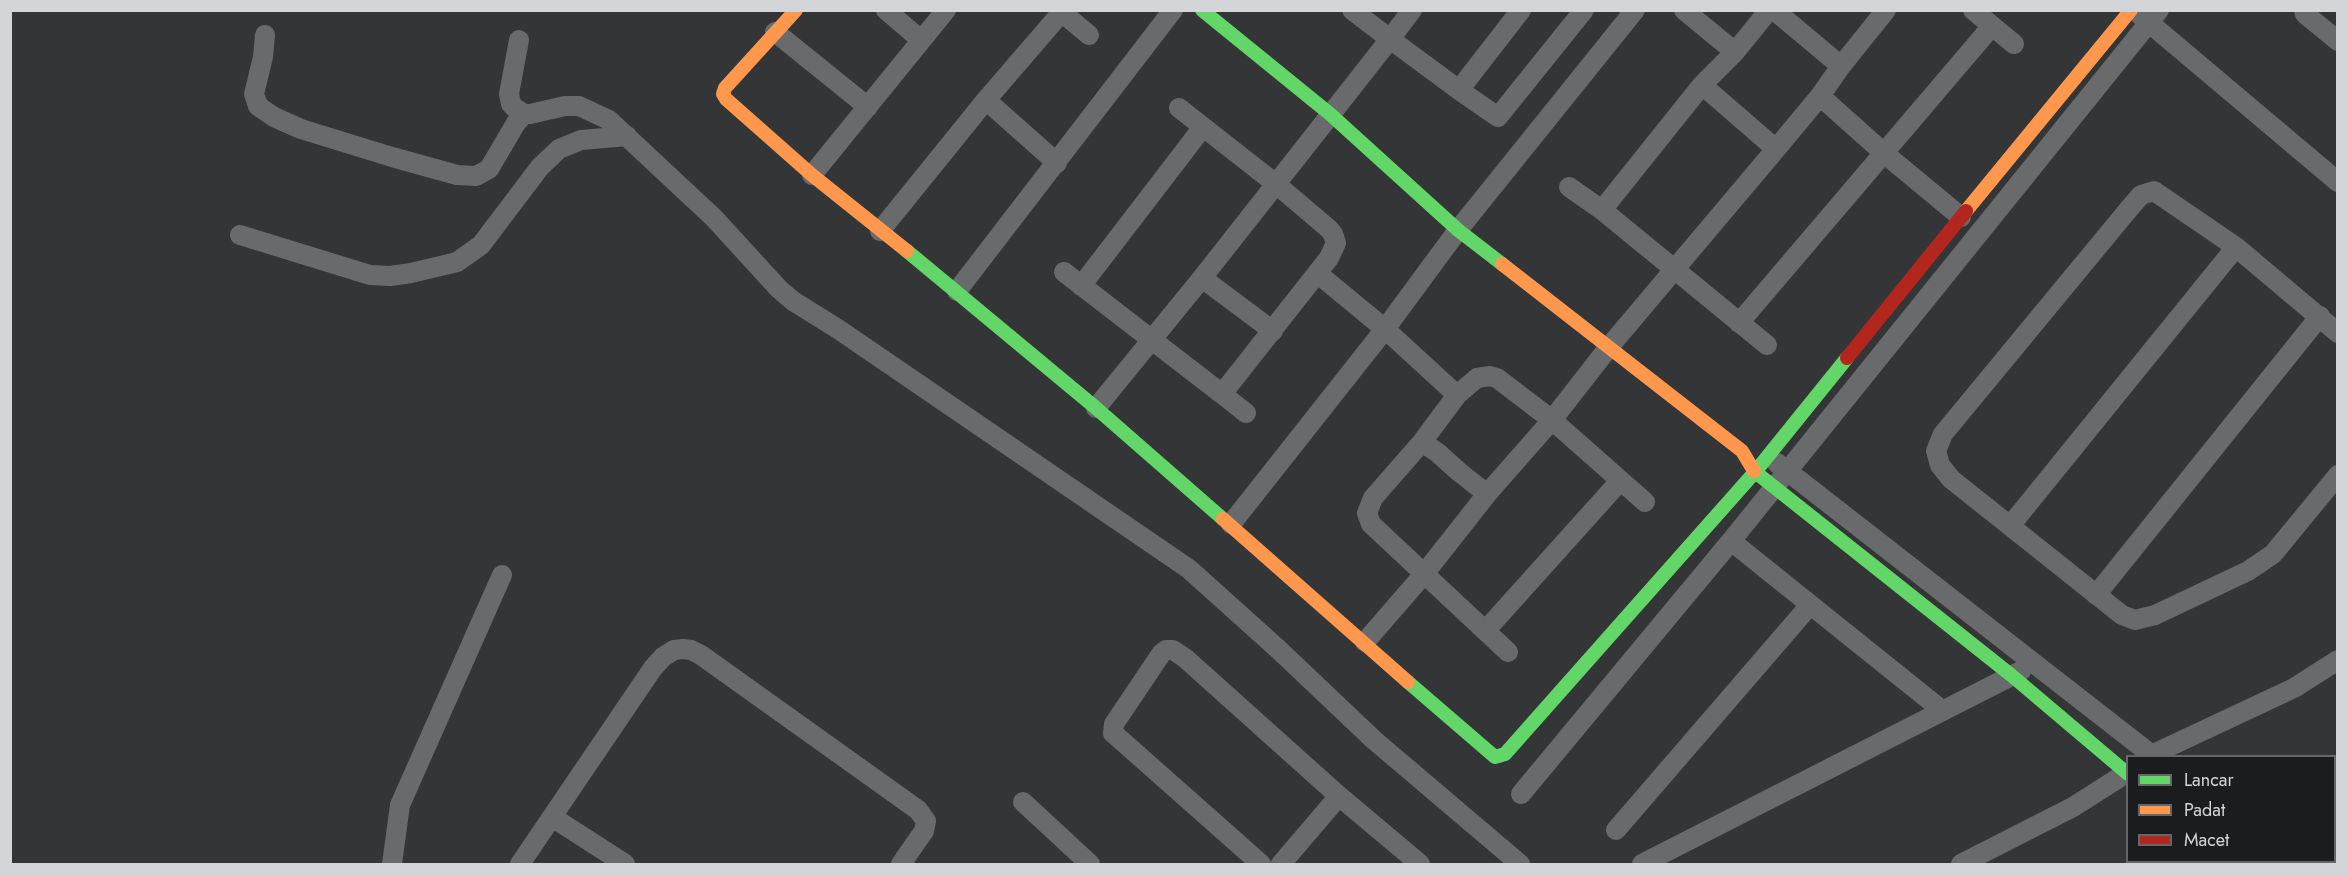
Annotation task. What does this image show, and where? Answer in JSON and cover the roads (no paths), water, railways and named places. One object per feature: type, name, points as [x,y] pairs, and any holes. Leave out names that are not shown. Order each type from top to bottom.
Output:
[{"type":"street","points":[[796,10],[725,88],[723,94],[734,107],[812,175],[957,291],[1096,408],[1365,642],[1491,756],[1500,757],[1755,472],[1961,217],[2143,14]]},
{"type":"street","points":[[886,10],[921,40]]},
{"type":"street","points":[[812,175],[946,10]]},
{"type":"street","points":[[957,291],[1173,10]]},
{"type":"street","points":[[1202,10],[1330,114],[1458,230],[1742,451],[1755,472],[2011,675],[2126,772]]},
{"type":"street","points":[[1352,10],[1503,121],[1584,10]]},
{"type":"street","points":[[1096,408],[1202,278],[1412,10]]},
{"type":"street","points":[[1460,90],[1521,10]]},
{"type":"street","points":[[1231,524],[1385,329],[1458,230],[1635,10]]},
{"type":"street","points":[[1684,10],[1735,52]]},
{"type":"street","points":[[1602,210],[1702,85],[1735,52],[1769,10]]},
{"type":"street","points":[[1774,10],[1841,66]]},
{"type":"street","points":[[1365,642],[1424,574],[1487,494],[1552,420],[1609,347],[1776,150],[1886,10]]},
{"type":"street","points":[[1974,10],[2014,44]]},
{"type":"street","points":[[2304,10],[2305,14],[2337,41]]},
{"type":"street","points":[[880,231],[1060,12],[1089,35]]},
{"type":"street","points":[[2143,14],[2337,182]]},
{"type":"street","points":[[1521,794],[1788,470],[2143,14]]},
{"type":"street","points":[[1739,323],[1992,26]]},
{"type":"street","points":[[775,32],[868,106]]},
{"type":"street","points":[[265,35],[254,99],[263,110],[301,129],[436,171],[469,177],[483,174],[492,165],[524,114]]},
{"type":"street","points":[[519,40],[509,99],[515,108],[524,114],[530,114],[565,106],[579,106],[609,120],[714,218],[779,289],[793,301],[848,335],[1188,569],[1278,649],[1374,740],[1520,864]]},
{"type":"street","points":[[1702,85],[1776,150]]},
{"type":"street","points":[[1820,96],[1884,154],[1961,217]]},
{"type":"street","points":[[986,100],[1057,163]]},
{"type":"street","points":[[1179,108],[1276,184],[1333,234],[1336,243],[1317,273],[1222,394]]},
{"type":"street","points":[[1082,286],[1203,127]]},
{"type":"street","points":[[240,235],[370,275],[390,276],[411,273],[457,262],[481,245],[540,168],[559,149],[581,140],[627,136]]},
{"type":"street","points":[[1569,187],[1602,210],[1676,269],[1767,345]]},
{"type":"street","points":[[2337,333],[2320,316],[2236,247],[2154,191],[2141,195],[1943,434],[1936,451],[1940,465],[1951,479],[2122,615],[2136,620],[2156,615],[2248,571],[2273,554],[2290,536],[2337,475]]},
{"type":"street","points":[[2010,526],[2236,247]]},
{"type":"street","points":[[1064,272],[1246,413]]},
{"type":"street","points":[[1317,273],[1385,329],[1457,395]]},
{"type":"street","points":[[1202,278],[1273,331]]},
{"type":"street","points":[[2096,595],[2320,316]]},
{"type":"street","points":[[1508,652],[1371,524],[1367,513],[1373,498],[1422,442],[1457,395],[1471,381],[1483,376],[1490,376],[1507,385],[1552,420],[1645,502]]},
{"type":"street","points":[[1422,442],[1487,494]]},
{"type":"street","points":[[1742,451],[1768,456],[1788,470],[2150,755]]},
{"type":"street","points":[[1486,630],[1620,481]]},
{"type":"street","points":[[1731,541],[1943,711]]},
{"type":"street","points":[[392,864],[400,805],[502,575]]},
{"type":"street","points":[[1616,830],[1810,605]]},
{"type":"street","points":[[520,864],[653,668],[663,657],[675,650],[691,650],[903,799],[922,815],[926,821],[924,831],[901,864]]},
{"type":"street","points":[[1261,864],[1113,733],[1114,724],[1166,650],[1173,650],[1185,658],[1339,796],[1420,864]]},
{"type":"street","points":[[2153,755],[2294,688],[2337,660]]},
{"type":"street","points":[[1642,864],[2035,664]]},
{"type":"street","points":[[1961,864],[2073,807],[2126,774]]},
{"type":"street","points":[[1281,864],[1339,796]]},
{"type":"street","points":[[1023,802],[1090,864]]},
{"type":"street","points":[[552,817],[625,864]]}]
